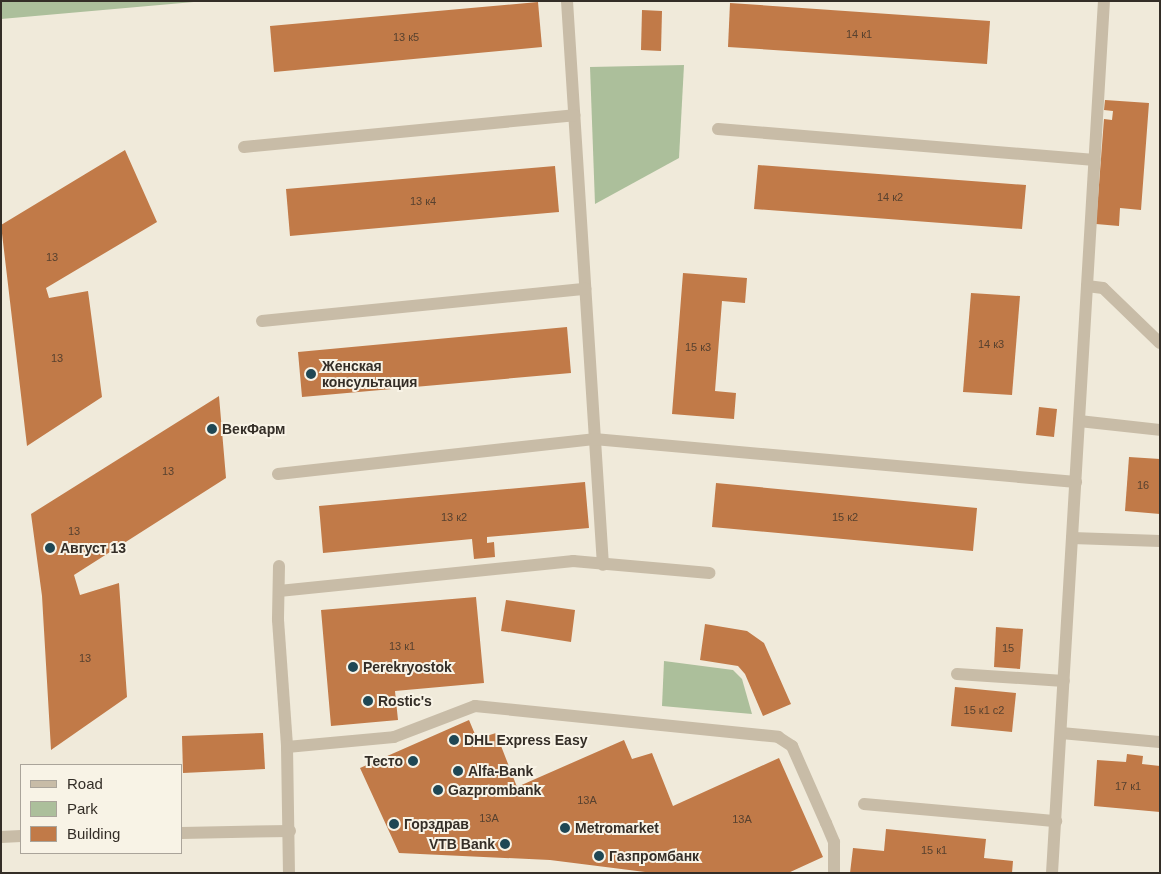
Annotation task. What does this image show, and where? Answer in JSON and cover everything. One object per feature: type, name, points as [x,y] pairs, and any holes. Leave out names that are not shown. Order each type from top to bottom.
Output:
[{"type":"lane","points":[[567,1],[603,565]]},
{"type":"lane","points":[[1052,873],[1104,1]]},
{"type":"lane","points":[[244,147],[574,115]]},
{"type":"lane","points":[[718,128],[1095,160]]},
{"type":"lane","points":[[1087,286],[1103,288],[1160,343]]},
{"type":"lane","points":[[262,320],[585,289]]},
{"type":"lane","points":[[1079,421],[1160,430]]},
{"type":"lane","points":[[278,474],[594,440],[1076,482]]},
{"type":"lane","points":[[1072,538],[1160,541]]},
{"type":"lane","points":[[279,591],[573,561],[709,573]]},
{"type":"lane","points":[[279,566],[290,831],[289,873]]},
{"type":"lane","points":[[958,674],[1064,681]]},
{"type":"lane","points":[[287,747],[394,736],[475,706],[778,737],[792,746],[834,842],[834,873]]},
{"type":"lane","points":[[1061,733],[1160,742]]},
{"type":"lane","points":[[864,804],[1056,821]]},
{"type":"lane","points":[[182,833],[290,831]]},
{"type":"lane","points":[[1,837],[20,836]]},
{"type":"green space","points":[[1,1],[205,1],[1,19]]},
{"type":"green space","points":[[684,65],[679,158],[595,204],[590,67]]},
{"type":"green space","points":[[664,661],[733,670],[742,679],[752,714],[662,706]]},
{"type":"building","points":[[538,2],[542,47],[274,72],[270,26]]},
{"type":"building","points":[[730,3],[990,21],[987,64],[728,47]]},
{"type":"building","points":[[642,10],[662,11],[661,51],[641,50]]},
{"type":"building","points":[[1105,100],[1149,103],[1141,210],[1120,208],[1119,226],[1096,224],[1104,119],[1112,120],[1113,111],[1104,110]]},
{"type":"building","points":[[125,150],[157,222],[46,288],[49,298],[88,291],[102,397],[27,446],[1,225]]},
{"type":"building","points":[[758,165],[1026,185],[1022,229],[754,209]]},
{"type":"building","points":[[555,166],[559,212],[290,236],[286,189]]},
{"type":"building","points":[[683,273],[747,278],[745,303],[722,301],[715,391],[736,393],[734,419],[672,414]]},
{"type":"building","points":[[971,293],[1020,296],[1012,395],[963,392]]},
{"type":"building","points":[[567,327],[571,373],[302,397],[298,352]]},
{"type":"building","points":[[219,396],[226,478],[74,575],[80,595],[119,583],[127,697],[51,750],[42,596],[31,514]]},
{"type":"building","points":[[1039,407],[1057,409],[1054,437],[1036,435]]},
{"type":"building","points":[[1129,457],[1160,459],[1160,514],[1125,511]]},
{"type":"building","points":[[585,482],[589,528],[487,537],[487,543],[494,542],[495,557],[474,559],[472,539],[323,553],[319,506]]},
{"type":"building","points":[[716,483],[977,508],[973,551],[712,527]]},
{"type":"building","points":[[476,597],[484,683],[395,691],[398,720],[331,726],[321,610]]},
{"type":"building","points":[[506,600],[575,610],[571,642],[501,631]]},
{"type":"building","points":[[705,624],[747,631],[764,643],[791,704],[763,716],[745,674],[738,666],[700,660]]},
{"type":"building","points":[[996,627],[1023,629],[1020,669],[994,667]]},
{"type":"building","points":[[955,687],[1016,693],[1012,732],[951,726]]},
{"type":"building","points":[[469,720],[477,739],[496,733],[517,787],[624,740],[632,759],[652,753],[673,806],[779,758],[823,857],[788,873],[653,873],[550,860],[399,853],[360,768]]},
{"type":"building","points":[[263,733],[265,769],[183,773],[182,736]]},
{"type":"building","points":[[1127,754],[1143,756],[1142,764],[1160,766],[1160,812],[1094,806],[1097,760],[1126,762]]},
{"type":"building","points":[[886,829],[986,839],[984,858],[1013,861],[1012,873],[850,873],[853,848],[884,851]]},
{"type":"place","name":"Женская консультация","points":[[311,374]]},
{"type":"place","name":"ВекФарм","points":[[212,429]]},
{"type":"place","name":"Август 13","points":[[50,548]]},
{"type":"place","name":"Perekryostok","points":[[353,667]]},
{"type":"place","name":"Rostic's","points":[[368,701]]},
{"type":"place","name":"DHL Express Easy","points":[[454,740]]},
{"type":"place","name":"Тесто","points":[[413,761]]},
{"type":"place","name":"Alfa-Bank","points":[[458,771]]},
{"type":"place","name":"Gazprombank","points":[[438,790]]},
{"type":"place","name":"Горздрав","points":[[394,824]]},
{"type":"place","name":"Metromarket","points":[[565,828]]},
{"type":"place","name":"VTB Bank","points":[[505,844]]},
{"type":"place","name":"Газпромбанк","points":[[599,856]]}]
